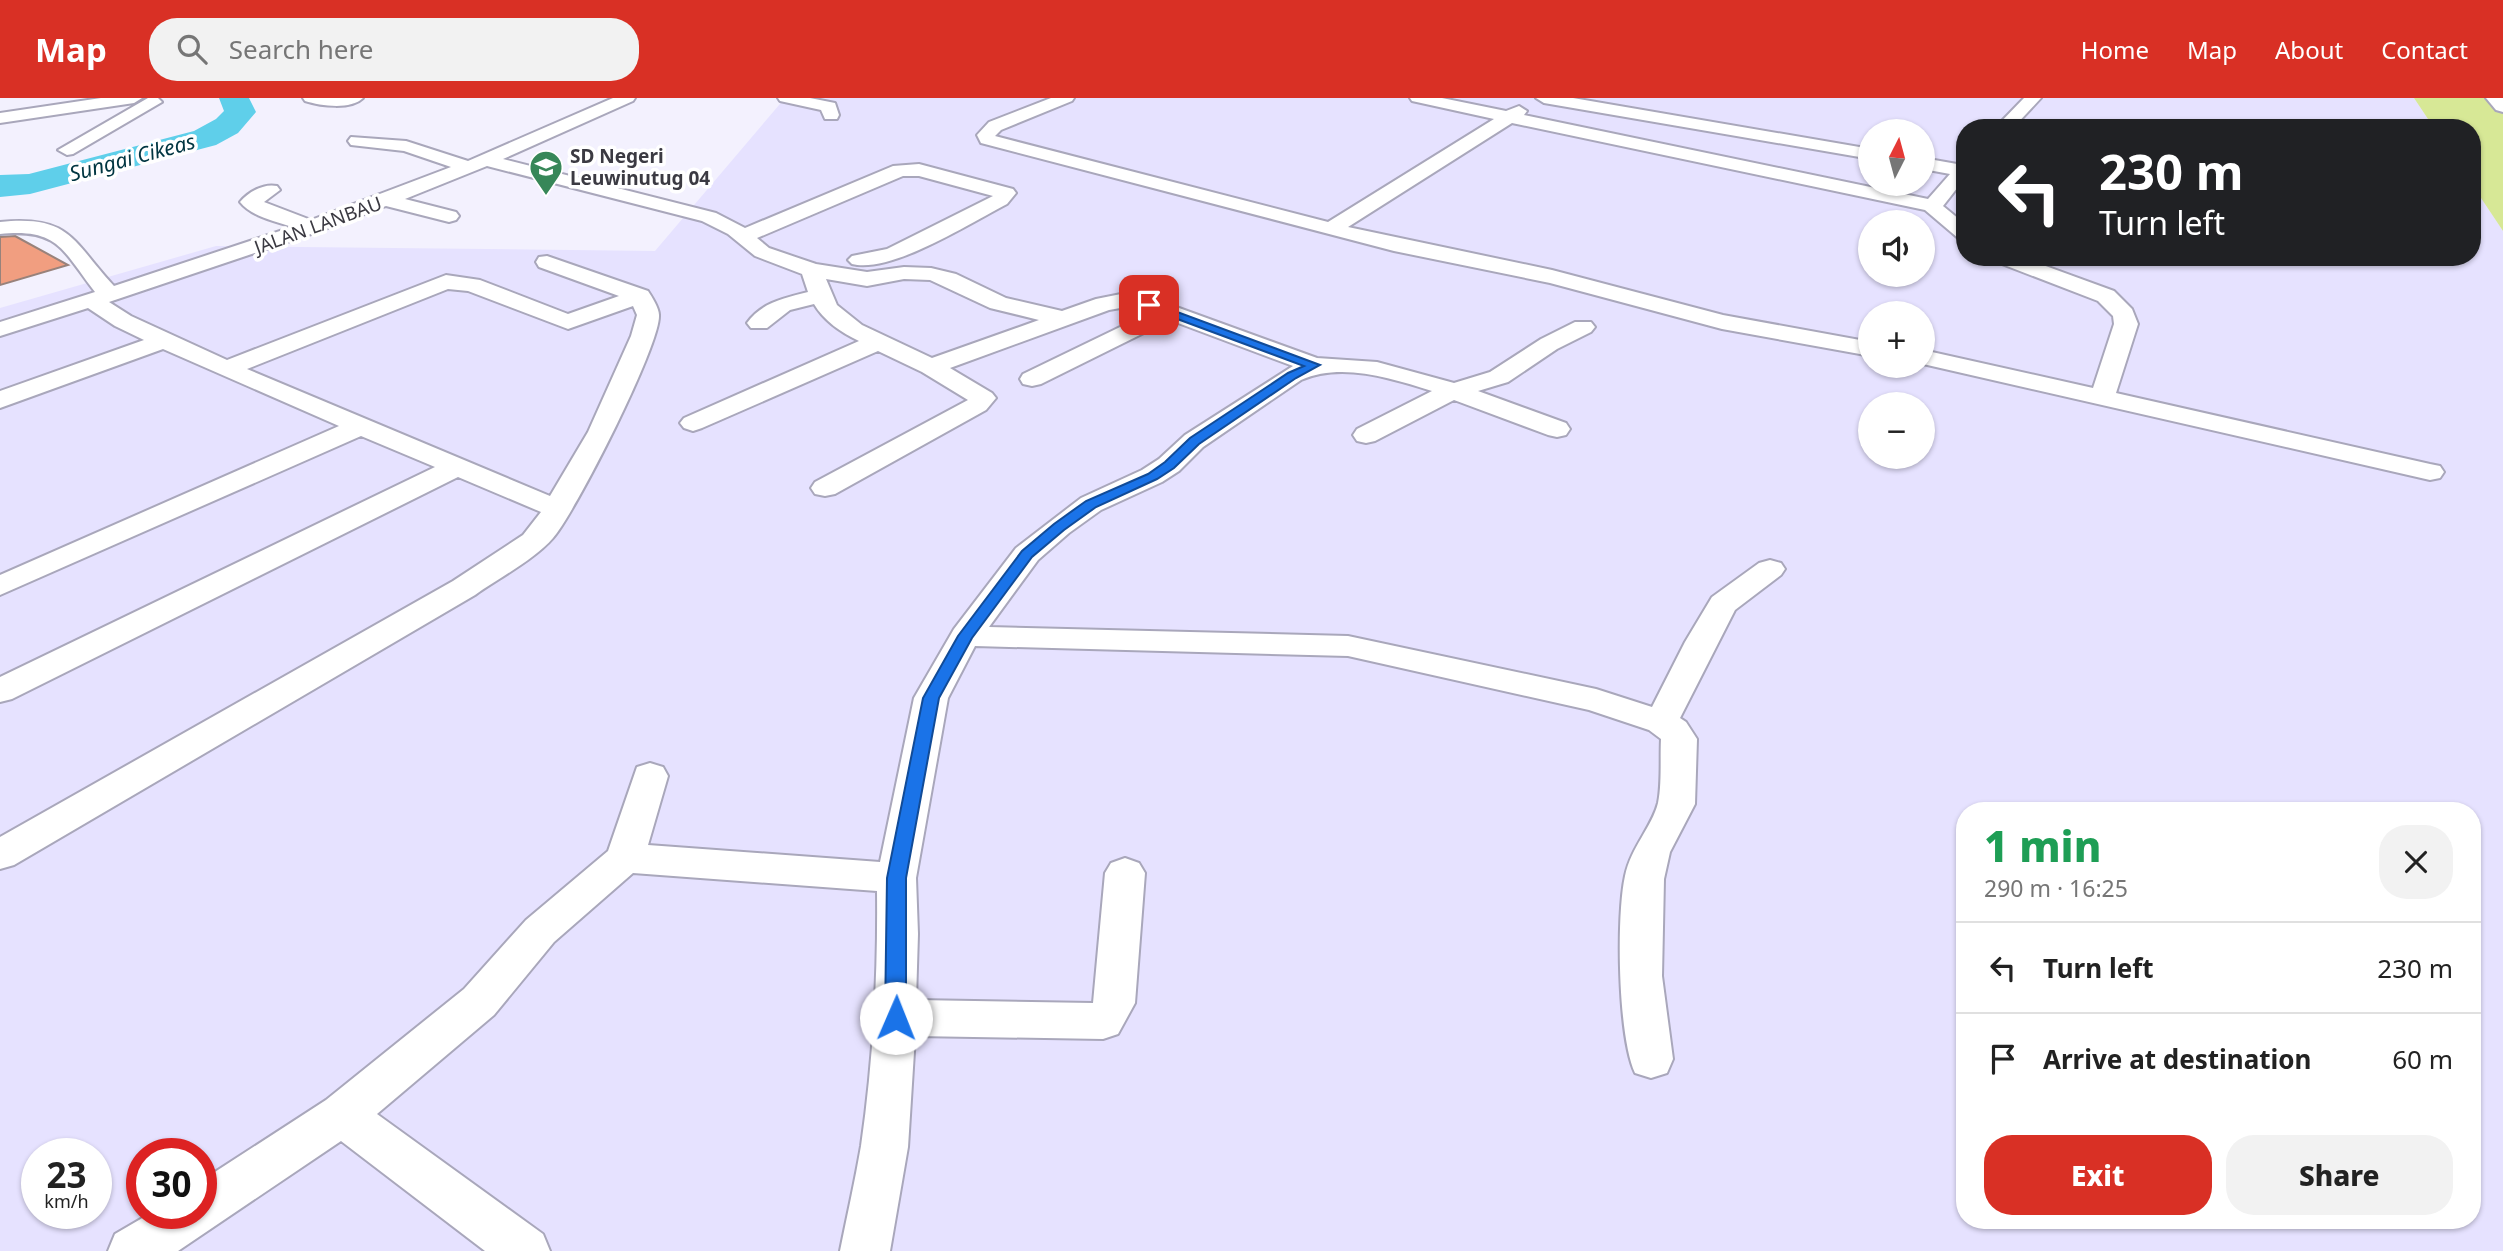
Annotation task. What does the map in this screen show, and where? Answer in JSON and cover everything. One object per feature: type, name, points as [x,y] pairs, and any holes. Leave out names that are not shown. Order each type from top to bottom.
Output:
[{"type":"highway","points":[[2496,98],[2503,106]]},
{"type":"street","points":[[0,118],[134,98]]},
{"type":"street","points":[[67,150],[136,113],[156,101],[156,98]]},
{"type":"street","points":[[311,98],[322,101],[355,98]]},
{"type":"street","name":"JALAN LANBAU","points":[[0,329],[105,305],[386,200],[628,98]]},
{"type":"street","points":[[786,98],[821,103],[829,107],[831,115]]},
{"type":"street","points":[[1066,98],[995,126],[986,135],[988,139],[1394,246],[1552,277],[1690,315],[1858,347]]},
{"type":"street","points":[[1418,98],[1932,206],[1956,226]]},
{"type":"street","points":[[1330,229],[1538,98]]},
{"type":"street","points":[[1544,98],[1858,152]]},
{"type":"street","points":[[2012,119],[2034,98]]},
{"type":"street","points":[[0,135],[47,111]]},
{"type":"street","points":[[357,141],[406,146],[676,208],[749,234],[796,243]]},
{"type":"street","points":[[1936,164],[1956,166]]},
{"type":"street","points":[[900,170],[919,170],[1006,193],[1000,200],[882,258],[775,258],[751,245],[749,234],[900,170]]},
{"type":"street","points":[[1932,206],[1956,178]]},
{"type":"street","points":[[270,190],[250,202],[263,210],[313,227]]},
{"type":"street","points":[[386,200],[449,216]]},
{"type":"street","points":[[0,228],[27,226],[68,241],[105,305],[165,340]]},
{"type":"street","points":[[817,260],[820,296],[828,309],[853,330],[982,396],[981,402],[825,488]]},
{"type":"street","points":[[817,260],[867,279],[904,273],[931,274],[948,279],[998,303],[1065,319]]},
{"type":"street","points":[[547,261],[640,296],[648,315],[635,357],[601,432],[557,509]]},
{"type":"street","points":[[2025,266],[2106,296],[2124,314],[2126,324],[2102,397]]},
{"type":"street","points":[[226,369],[446,282],[472,285],[568,322],[640,296]]},
{"type":"street","points":[[759,323],[782,305],[820,296]]},
{"type":"street","points":[[931,368],[1116,301],[1142,303],[1314,365],[1387,371],[1558,429]]},
{"type":"street","points":[[1032,379],[1169,312]]},
{"type":"street","points":[[1366,435],[1452,391],[1499,377],[1549,344],[1583,327]]},
{"type":"street","points":[[0,400],[165,340]]},
{"type":"street","points":[[692,423],[878,342]]},
{"type":"street","points":[[1935,360],[2430,472]]},
{"type":"street","points":[[865,1251],[884,1147],[896,1018],[896,878],[931,698],[965,636],[1027,554],[1091,504],[1153,476],[1194,441],[1292,375],[1314,365]]},
{"type":"street","points":[[0,586],[361,426]]},
{"type":"street","points":[[0,691],[459,466]]},
{"type":"street","points":[[1661,722],[1723,604],[1770,569]]},
{"type":"street","points":[[965,636],[1348,646],[1596,700],[1661,722],[1674,730],[1679,739],[1676,804],[1651,852],[1644,879],[1641,976],[1651,1059]]},
{"type":"street","points":[[217,1198],[342,1115],[479,1002],[541,931],[625,858],[650,776]]},
{"type":"street","points":[[625,858],[896,878]]},
{"type":"street","points":[[896,1018],[1103,1021],[1110,1014],[1114,1003],[1125,873]]},
{"type":"street","points":[[342,1115],[525,1251]]},
{"type":"street","points":[[133,1251],[169,1229]]},
{"type":"lane","points":[[0,855],[464,588],[533,541],[543,532],[557,509],[226,369],[165,340]]},
{"type":"shaded area","points":[[785,98],[2414,98],[2428,119],[1956,119],[1956,266],[2481,266],[2481,198],[2503,231],[2503,1251],[0,1251],[0,308],[216,246],[655,251]]},
{"type":"green space","points":[[2414,98],[2496,98],[2503,106],[2503,231],[2481,198],[2481,119],[2428,119]]},
{"type":"building","points":[[15,236],[68,265],[0,285],[0,237]]},
{"type":"waterway","name":"Sungai Cikeas","points":[[0,186],[30,184],[205,138],[227,126],[240,112],[234,98]]},
{"type":"place","name":"SD Negeri Leuwinutug 04","points":[[546,197]]},
{"type":"route","points":[[896,1018],[896,878],[931,698],[965,636],[1027,554],[1059,527],[1091,504],[1153,476],[1194,441],[1292,375],[1314,365],[1149,305]]}]
